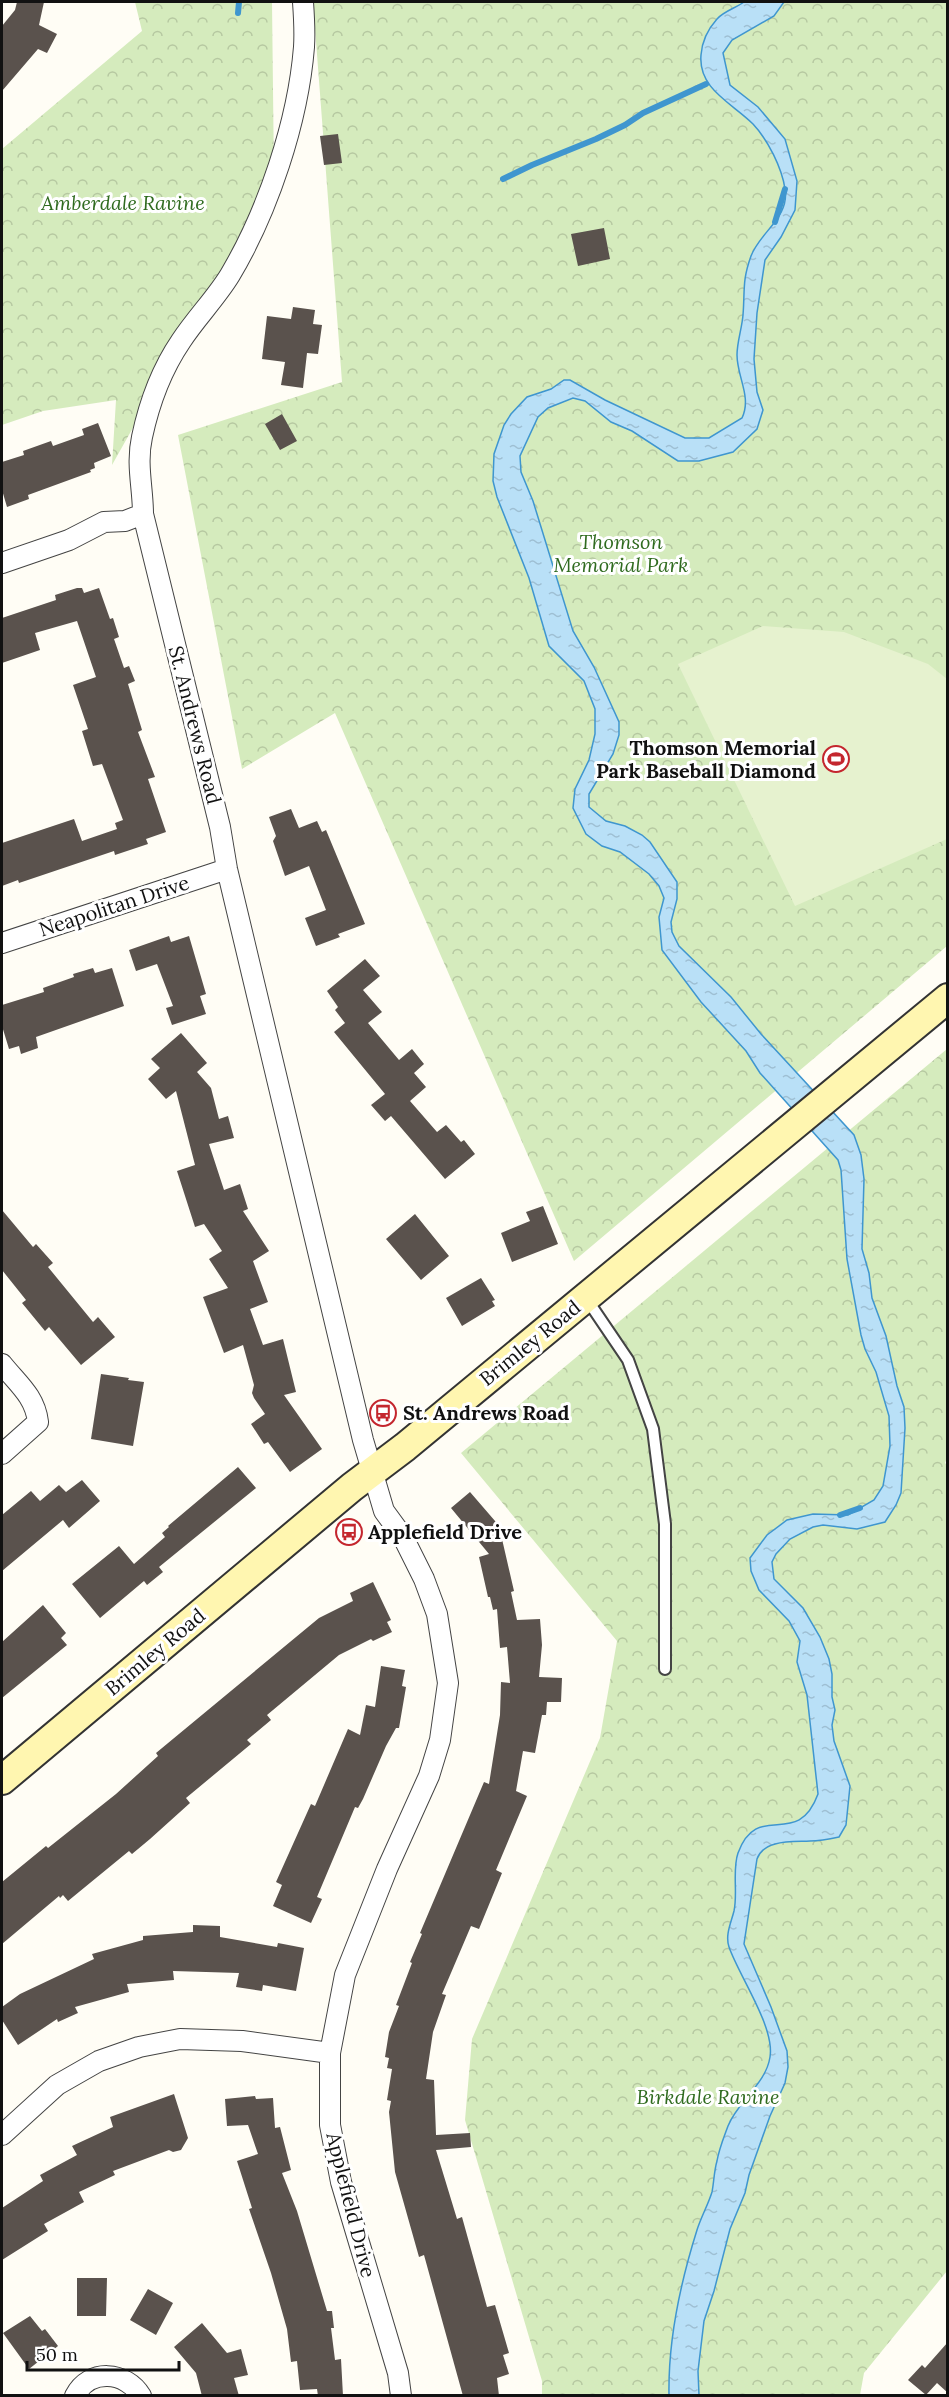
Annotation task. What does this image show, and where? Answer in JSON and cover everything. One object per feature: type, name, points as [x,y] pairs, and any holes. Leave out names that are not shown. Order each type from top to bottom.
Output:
[{"type":"main road","name":"Brimley Road","points":[[2,1780],[948,998]]},
{"type":"street","name":"St. Andrews Road","points":[[303,2],[304,46],[292,119],[265,202],[230,274],[182,340],[159,382],[145,427],[140,453],[143,514],[220,827],[227,869],[363,1440],[373,1472]]},
{"type":"street","points":[[2,563],[69,540],[104,522],[124,521],[143,514]]},
{"type":"street","name":"Neapolitan Drive","points":[[2,943],[227,869]]},
{"type":"street","points":[[2,1364],[29,1394],[36,1408],[38,1422],[2,1454]]},
{"type":"street","name":"Applefield Drive","points":[[373,1472],[384,1511],[403,1536],[424,1579],[437,1614],[448,1683],[440,1740],[425,1785],[387,1869],[345,1975],[330,2053],[330,2125],[341,2182],[398,2373],[401,2396]]},
{"type":"street","points":[[2,2135],[57,2085],[99,2061],[139,2047],[180,2039],[242,2041],[330,2053]]},
{"type":"street","points":[[75,2396],[79,2388],[96,2377],[116,2376],[134,2385],[141,2396]]},
{"type":"lane","points":[[586,1297],[628,1360],[653,1429],[665,1524],[665,1669]]},
{"type":"green space","name":"Amberdale Ravine","points":[[135,2],[272,2],[274,177],[112,465],[116,400],[43,411],[2,425],[2,149],[142,31]]},
{"type":"green space","name":"Thomson Memorial Park","points":[[313,2],[947,2],[947,946],[574,1261],[335,713],[242,769],[178,435],[342,382]]},
{"type":"green space","name":"Thomson Memorial Park Baseball Diamond","points":[[763,626],[844,632],[928,664],[947,679],[947,839],[795,906],[678,664]]},
{"type":"green space","name":"Birkdale Ravine","points":[[947,1049],[948,1455],[945,1463],[948,1466],[947,2271],[864,2373],[860,2395],[542,2395],[542,2381],[465,2120],[472,2039],[600,1738],[617,1641],[461,1453]]},
{"type":"water","points":[[744,2],[784,2],[774,16],[732,40],[723,53],[730,85],[758,107],[785,139],[797,181],[795,210],[781,237],[765,260],[757,313],[754,359],[757,392],[763,410],[757,429],[733,452],[699,461],[678,461],[632,431],[611,422],[585,401],[573,398],[548,408],[538,417],[520,456],[521,472],[533,501],[573,631],[594,667],[619,722],[619,735],[613,754],[589,794],[589,807],[606,821],[625,826],[650,842],[677,882],[677,899],[671,922],[672,932],[679,946],[731,997],[761,1034],[854,1135],[861,1155],[864,1179],[862,1249],[869,1273],[872,1298],[886,1336],[904,1407],[901,1493],[885,1522],[857,1529],[823,1525],[813,1527],[790,1539],[772,1562],[774,1579],[803,1608],[820,1637],[829,1659],[835,1710],[832,1725],[834,1741],[850,1786],[846,1825],[839,1837],[772,1845],[766,1848],[757,1859],[744,1944],[787,2051],[788,2067],[785,2083],[770,2116],[745,2193],[730,2229],[704,2321],[698,2371],[699,2395],[669,2395],[673,2332],[680,2291],[697,2230],[712,2192],[720,2148],[728,2126],[738,2108],[763,2076],[770,2057],[770,2045],[762,2017],[728,1942],[735,1904],[736,1860],[746,1837],[756,1829],[799,1820],[809,1811],[818,1794],[807,1695],[797,1662],[800,1641],[789,1621],[759,1590],[751,1571],[750,1558],[767,1535],[787,1520],[813,1514],[848,1515],[874,1500],[883,1486],[890,1446],[889,1416],[876,1372],[861,1335],[847,1259],[841,1170],[838,1160],[760,1073],[746,1051],[701,1002],[662,950],[659,917],[664,898],[659,886],[649,874],[620,852],[602,846],[586,834],[573,808],[575,789],[589,760],[595,734],[595,709],[584,681],[549,646],[529,578],[497,497],[493,481],[494,454],[504,425],[511,414],[527,397],[551,389],[564,380],[570,380],[605,400],[685,438],[709,438],[742,418],[745,410],[745,395],[737,355],[746,272],[755,247],[783,208],[785,189],[778,163],[764,138],[753,124],[711,86],[705,77],[701,55],[704,40],[714,23],[720,16]]},
{"type":"building","points":[[17,2],[44,2],[39,25],[57,34],[47,53],[38,49],[2,91],[2,26],[15,10]]},
{"type":"building","points":[[338,134],[342,163],[324,165],[320,136]]},
{"type":"building","points":[[604,228],[610,259],[578,266],[571,234]]},
{"type":"building","points":[[293,307],[315,310],[313,324],[322,325],[318,354],[307,353],[303,388],[281,385],[285,362],[262,359],[267,316],[291,319]]},
{"type":"building","points":[[282,414],[297,441],[280,450],[265,424]]},
{"type":"building","points":[[98,423],[111,456],[94,463],[95,468],[90,470],[91,472],[28,495],[29,499],[7,507],[2,490],[2,462],[24,455],[23,451],[51,441],[53,446],[84,435],[82,429]]},
{"type":"building","points":[[82,588],[84,593],[99,588],[110,619],[113,618],[119,637],[114,639],[124,668],[129,666],[135,681],[128,684],[142,730],[138,732],[155,777],[148,779],[166,832],[146,839],[148,844],[115,855],[114,851],[19,883],[18,880],[2,886],[2,843],[74,819],[82,841],[117,829],[115,823],[123,820],[102,764],[93,766],[82,731],[88,729],[73,685],[96,677],[77,621],[35,633],[40,650],[2,663],[2,618],[56,600],[55,595]]},
{"type":"building","points":[[291,809],[299,828],[317,821],[322,832],[326,830],[365,924],[338,934],[340,937],[316,946],[305,918],[326,910],[309,866],[285,876],[273,841],[276,836],[269,817]]},
{"type":"building","points":[[169,936],[171,942],[189,936],[206,994],[200,996],[206,1014],[172,1025],[166,1008],[173,1006],[157,964],[136,971],[129,950]]},
{"type":"building","points":[[365,959],[380,976],[363,990],[382,1012],[368,1023],[399,1060],[412,1049],[424,1064],[414,1073],[426,1087],[410,1101],[437,1132],[446,1125],[461,1142],[464,1140],[475,1154],[445,1179],[391,1116],[385,1121],[371,1105],[385,1094],[334,1032],[345,1023],[335,1010],[338,1007],[327,991]]},
{"type":"building","points":[[93,968],[95,973],[112,968],[124,1006],[36,1037],[38,1048],[21,1054],[19,1046],[9,1049],[2,1026],[2,1005],[44,992],[43,988],[74,977],[73,974]]},
{"type":"building","points":[[181,1033],[207,1063],[197,1072],[211,1088],[219,1119],[228,1116],[234,1138],[209,1144],[224,1190],[240,1184],[248,1209],[243,1211],[269,1251],[253,1261],[268,1302],[250,1309],[263,1345],[283,1339],[296,1392],[284,1395],[322,1449],[290,1472],[268,1442],[264,1444],[251,1424],[265,1414],[252,1393],[254,1385],[243,1345],[224,1353],[203,1297],[228,1288],[209,1259],[222,1251],[204,1224],[195,1227],[177,1171],[195,1165],[176,1091],[166,1099],[148,1079],[160,1068],[151,1059]]},
{"type":"building","points":[[543,1206],[558,1244],[512,1262],[501,1233],[530,1221],[526,1212]]},
{"type":"building","points":[[2,1210],[33,1247],[36,1244],[53,1263],[48,1267],[93,1322],[98,1317],[115,1337],[81,1365],[49,1327],[45,1331],[22,1303],[26,1300],[2,1270]]},
{"type":"building","points":[[415,1214],[449,1256],[421,1280],[386,1239]]},
{"type":"building","points":[[481,1278],[495,1300],[492,1301],[495,1306],[462,1326],[446,1298]]},
{"type":"building","points":[[101,1374],[144,1382],[133,1446],[91,1439]]},
{"type":"building","points":[[238,1467],[256,1488],[159,1567],[163,1572],[147,1585],[144,1581],[100,1618],[72,1584],[119,1546],[134,1564],[165,1537],[162,1533],[168,1526]]},
{"type":"building","points":[[82,1480],[100,1501],[69,1528],[63,1520],[2,1571],[2,1515],[31,1491],[40,1501],[59,1485],[66,1492]]},
{"type":"building","points":[[470,1492],[508,1536],[502,1539],[514,1591],[511,1592],[517,1620],[540,1619],[542,1645],[539,1677],[562,1678],[561,1702],[547,1702],[546,1715],[542,1715],[535,1753],[523,1751],[516,1791],[527,1796],[496,1870],[502,1873],[479,1929],[471,1926],[442,1994],[446,1995],[433,2032],[426,2079],[434,2080],[436,2135],[470,2133],[471,2147],[436,2150],[457,2219],[462,2217],[487,2307],[495,2305],[509,2353],[503,2355],[509,2374],[497,2378],[499,2396],[463,2396],[424,2255],[419,2257],[395,2172],[389,2112],[391,2101],[387,2100],[392,2069],[387,2068],[389,2058],[385,2057],[389,2032],[399,2006],[396,2005],[422,1934],[420,1933],[484,1782],[489,1784],[500,1715],[501,1682],[510,1683],[507,1647],[500,1648],[497,1609],[493,1610],[490,1597],[488,1597],[479,1557],[489,1554],[451,1508]]},
{"type":"building","points":[[373,1582],[391,1620],[387,1622],[392,1632],[373,1641],[371,1639],[339,1655],[267,1715],[271,1720],[247,1740],[251,1744],[186,1798],[190,1803],[150,1839],[132,1854],[129,1851],[68,1901],[63,1895],[60,1898],[59,1896],[2,1944],[2,1882],[116,1794],[158,1756],[156,1753],[319,1618],[353,1601],[350,1593]]},
{"type":"building","points":[[43,1605],[66,1633],[61,1638],[67,1645],[2,1698],[2,1642]]},
{"type":"building","points":[[381,1666],[405,1670],[402,1686],[406,1687],[399,1728],[396,1728],[386,1746],[358,1808],[355,1807],[317,1897],[322,1899],[311,1923],[273,1906],[282,1885],[276,1882],[311,1804],[315,1806],[348,1729],[360,1735],[366,1705],[375,1707]]},
{"type":"building","points":[[193,1925],[220,1926],[220,1937],[277,1947],[278,1943],[304,1948],[296,1991],[263,1985],[262,1991],[236,1987],[239,1973],[173,1971],[174,1980],[127,1984],[129,1992],[75,2007],[78,2013],[58,2022],[57,2019],[18,2045],[2,2020],[2,2007],[20,1994],[94,1959],[92,1954],[143,1940],[143,1936],[193,1932]]},
{"type":"building","points":[[174,2094],[188,2138],[181,2150],[173,2152],[169,2150],[113,2171],[115,2175],[79,2192],[84,2202],[44,2224],[48,2231],[2,2260],[2,2208],[43,2181],[40,2175],[77,2155],[72,2146],[113,2127],[110,2117]]},
{"type":"building","points":[[255,2096],[256,2099],[273,2098],[275,2128],[280,2127],[291,2170],[282,2173],[297,2211],[327,2311],[332,2311],[334,2328],[331,2328],[335,2360],[341,2359],[343,2396],[318,2396],[317,2389],[300,2390],[297,2361],[291,2362],[287,2329],[249,2209],[252,2208],[237,2161],[258,2154],[248,2125],[227,2126],[225,2099]]},
{"type":"building","points":[[77,2278],[107,2278],[106,2316],[77,2316]]},
{"type":"building","points":[[148,2289],[173,2303],[156,2335],[130,2320]]},
{"type":"building","points":[[30,2316],[42,2331],[45,2329],[58,2346],[29,2369],[3,2333]]},
{"type":"building","points":[[202,2323],[227,2353],[241,2349],[248,2375],[234,2378],[239,2396],[202,2396],[196,2373],[174,2347]]},
{"type":"building","points":[[948,2342],[948,2393],[937,2383],[926,2395],[908,2380],[922,2365],[925,2368]]},
{"type":"waterway","points":[[238,13],[239,2]]},
{"type":"waterway","points":[[503,179],[596,139],[643,113],[706,84]]},
{"type":"waterway","points":[[775,222],[785,189]]},
{"type":"waterway","points":[[840,1515],[860,1508]]},
{"type":"place","name":"Thomson Memorial Park Baseball Diamond","points":[[836,759]]},
{"type":"place","name":"St. Andrews Road","points":[[383,1413]]},
{"type":"place","name":"Applefield Drive","points":[[349,1532]]}]
